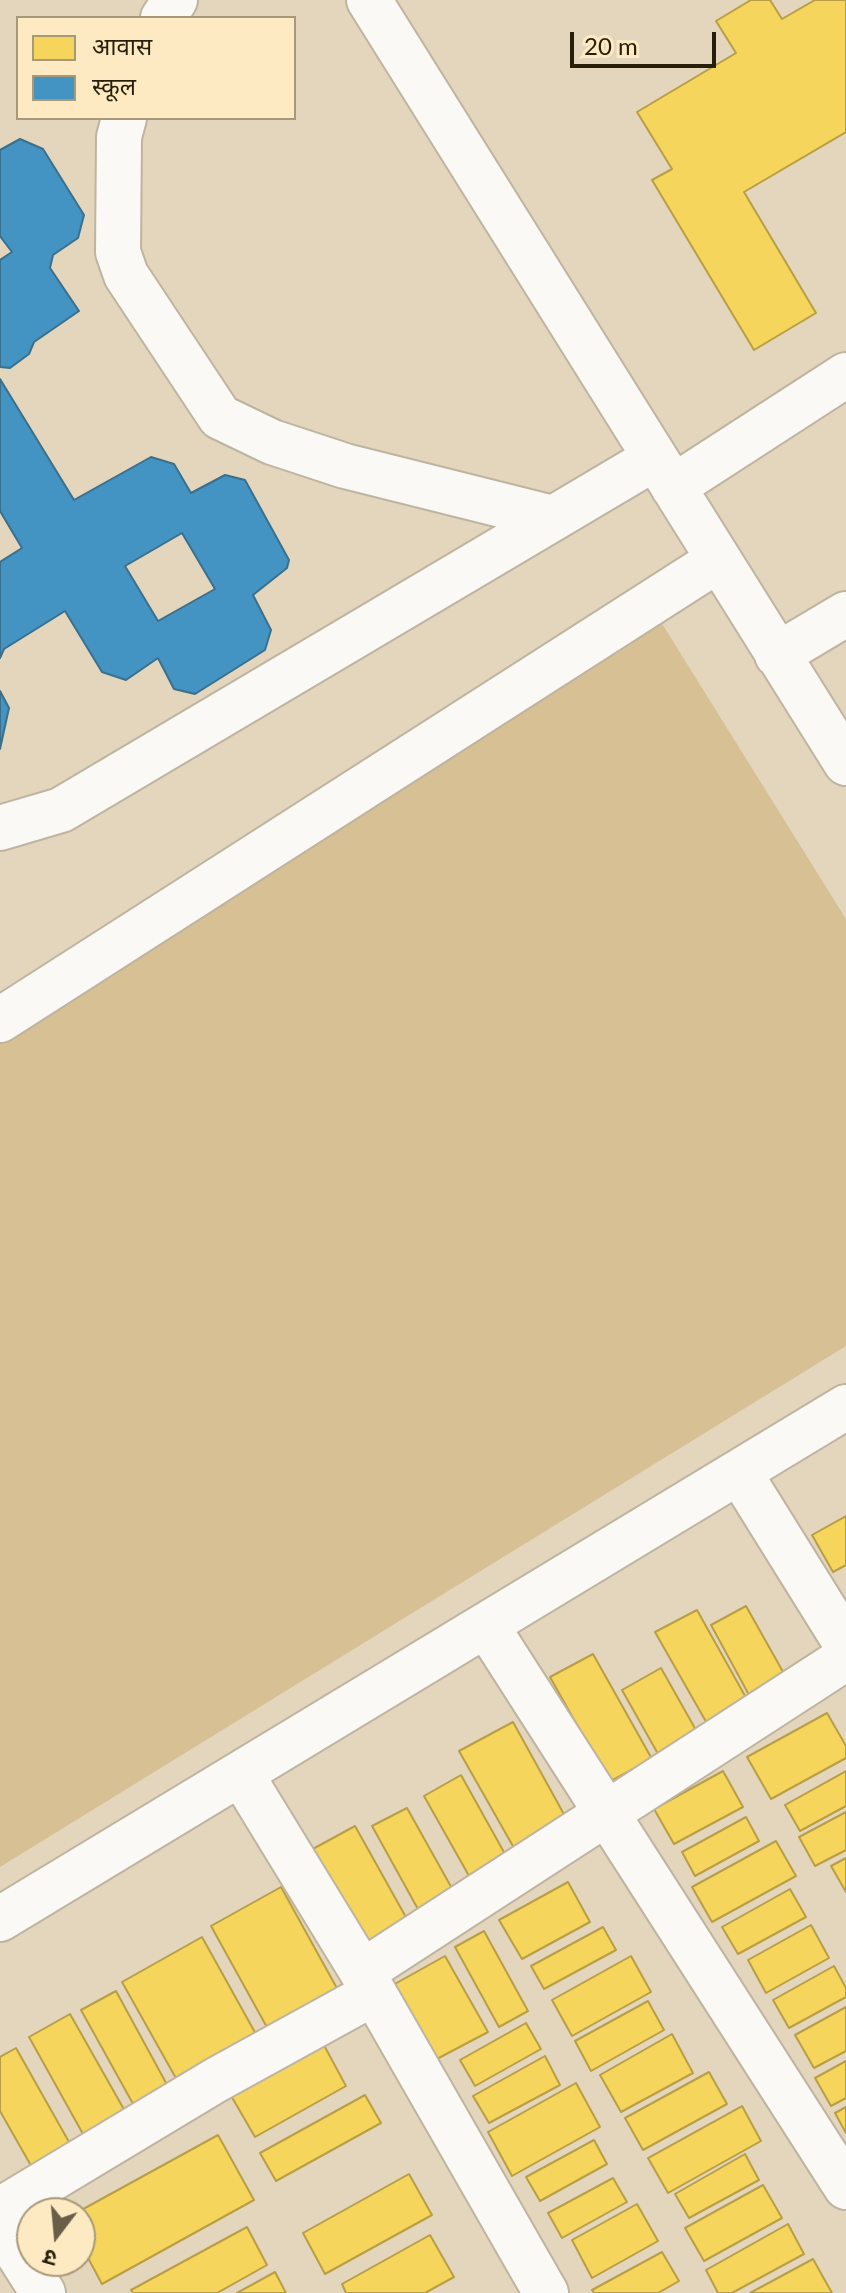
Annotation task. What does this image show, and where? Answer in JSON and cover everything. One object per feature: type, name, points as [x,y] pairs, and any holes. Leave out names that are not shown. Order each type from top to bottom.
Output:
[{"type":"street","points":[[369,0],[846,763]]},
{"type":"street","points":[[123,120],[119,137],[118,252],[126,275],[220,417],[272,442],[345,466],[553,518]]},
{"type":"street","points":[[0,828],[61,810],[553,518],[664,473],[846,375]]},
{"type":"street","points":[[0,1020],[718,560]]},
{"type":"street","points":[[777,655],[846,614]]},
{"type":"street","points":[[0,1919],[846,1407]]},
{"type":"street","points":[[739,1472],[846,1644]]},
{"type":"street","points":[[486,1625],[846,2187]]},
{"type":"street","points":[[0,2210],[216,2080],[368,1982],[607,1814],[846,1658]]},
{"type":"street","points":[[241,1774],[368,1982],[546,2293]]},
{"type":"street","points":[[0,2225],[43,2293]]},
{"type":"shaded area","points":[[646,598],[846,919],[846,1346],[0,1867],[0,995]]},
{"type":"building: आवास","points":[[751,0],[770,0],[782,19],[815,0],[846,0],[846,132],[744,192],[816,313],[754,350],[652,180],[672,169],[637,112],[736,53],[716,21]]},
{"type":"building: आवास","points":[[846,1516],[846,1565],[833,1572],[812,1535]]},
{"type":"building: आवास","points":[[746,1606],[791,1686],[755,1706],[711,1625]]},
{"type":"building: आवास","points":[[697,1610],[754,1712],[713,1734],[655,1632]]},
{"type":"building: आवास","points":[[593,1654],[652,1759],[609,1782],[550,1677]]},
{"type":"building: आवास","points":[[661,1668],[701,1739],[662,1761],[622,1690]]},
{"type":"building: आवास","points":[[827,1713],[846,1746],[846,1758],[771,1799],[747,1757]]},
{"type":"building: आवास","points":[[513,1722],[571,1827],[518,1855],[459,1751]]},
{"type":"building: आवास","points":[[723,1771],[743,1807],[674,1844],[654,1809]]},
{"type":"building: आवास","points":[[846,1771],[846,1806],[800,1831],[785,1805]]},
{"type":"building: आवास","points":[[461,1775],[510,1863],[473,1883],[424,1796]]},
{"type":"building: आवास","points":[[407,1808],[459,1901],[424,1920],[372,1826]]},
{"type":"building: आवास","points":[[846,1812],[846,1850],[815,1866],[799,1837]]},
{"type":"building: आवास","points":[[746,1817],[759,1841],[695,1876],[682,1852]]},
{"type":"building: आवास","points":[[355,1826],[412,1928],[367,1953],[311,1850]]},
{"type":"building: आवास","points":[[776,1841],[796,1876],[712,1922],[692,1887]]},
{"type":"building: आवास","points":[[846,1858],[846,1892],[831,1866]]},
{"type":"building: आवास","points":[[568,1882],[590,1922],[522,1959],[499,1920]]},
{"type":"building: आवास","points":[[281,1887],[344,2001],[274,2040],[211,1926]]},
{"type":"building: आवास","points":[[790,1889],[806,1917],[738,1954],[722,1927]]},
{"type":"building: आवास","points":[[811,1925],[829,1958],[766,1993],[748,1960]]},
{"type":"building: आवास","points":[[603,1927],[616,1950],[544,1989],[531,1966]]},
{"type":"building: आवास","points":[[484,1931],[528,2011],[499,2027],[455,1947]]},
{"type":"building: आवास","points":[[202,1937],[262,2045],[182,2089],[122,1982]]},
{"type":"building: आवास","points":[[445,1956],[488,2032],[435,2060],[393,1985]]},
{"type":"building: आवास","points":[[631,1956],[651,1992],[572,2036],[552,2000]]},
{"type":"building: आवास","points":[[834,1966],[846,1988],[846,1997],[789,2028],[773,2000]]},
{"type":"building: आवास","points":[[116,1991],[171,2092],[137,2111],[81,2010]]},
{"type":"building: आवास","points":[[648,2001],[664,2030],[591,2071],[575,2041]]},
{"type":"building: आवास","points":[[846,2007],[846,2051],[814,2068],[795,2035]]},
{"type":"building: आवास","points":[[70,2014],[130,2120],[88,2143],[29,2037]]},
{"type":"building: आवास","points":[[526,2023],[541,2049],[475,2086],[460,2060]]},
{"type":"building: आवास","points":[[672,2034],[693,2073],[621,2112],[600,2075]]},
{"type":"building: आवास","points":[[319,2036],[346,2086],[255,2137],[226,2087]]},
{"type":"building: आवास","points":[[16,2048],[73,2149],[34,2171],[0,2111],[0,2057]]},
{"type":"building: आवास","points":[[545,2056],[560,2085],[489,2123],[473,2096]]},
{"type":"building: आवास","points":[[846,2061],[846,2098],[831,2106],[815,2078]]},
{"type":"building: आवास","points":[[709,2072],[727,2104],[643,2150],[625,2118]]},
{"type":"building: आवास","points":[[576,2083],[600,2127],[512,2176],[488,2132]]},
{"type":"building: आवास","points":[[365,2095],[381,2123],[276,2181],[260,2153]]},
{"type":"building: आवास","points":[[742,2106],[761,2141],[668,2193],[648,2158]]},
{"type":"building: आवास","points":[[846,2107],[846,2133],[835,2113]]},
{"type":"building: आवास","points":[[218,2135],[254,2200],[102,2284],[96,2273],[96,2202]]},
{"type":"building: आवास","points":[[594,2140],[607,2164],[540,2201],[526,2177]]},
{"type":"building: आवास","points":[[745,2154],[759,2180],[689,2218],[675,2194]]},
{"type":"building: आवास","points":[[409,2174],[432,2215],[325,2274],[303,2233]]},
{"type":"building: आवास","points":[[613,2178],[627,2202],[562,2238],[548,2213]]},
{"type":"building: आवास","points":[[763,2185],[782,2218],[704,2261],[685,2228]]},
{"type":"building: आवास","points":[[637,2204],[658,2241],[592,2278],[572,2240]]},
{"type":"building: आवास","points":[[788,2224],[804,2254],[732,2293],[718,2293],[706,2270]]},
{"type":"building: आवास","points":[[247,2227],[267,2265],[217,2293],[133,2293],[131,2290]]},
{"type":"building: आवास","points":[[430,2235],[454,2277],[425,2293],[346,2293],[342,2284]]},
{"type":"building: आवास","points":[[662,2252],[679,2281],[658,2293],[594,2293],[592,2290]]},
{"type":"building: आवास","points":[[813,2259],[832,2293],[750,2293]]},
{"type":"building: आवास","points":[[275,2272],[286,2293],[237,2293]]},
{"type":"building: स्कूल","points":[[20,139],[43,149],[84,215],[78,238],[53,255],[50,268],[79,311],[34,342],[29,354],[10,368],[0,367],[0,260],[12,252],[0,236],[0,150]]},
{"type":"building: स्कूल","points":[[0,379],[74,500],[151,457],[174,464],[191,493],[225,475],[245,480],[289,560],[287,568],[253,595],[271,630],[265,650],[195,694],[174,689],[158,658],[126,680],[102,672],[65,611],[4,649],[0,658],[0,562],[22,548],[0,511]],"holes":[[[182,533],[215,589],[158,621],[125,566]]]},
{"type":"building: स्कूल","points":[[0,691],[9,708],[0,749]]}]
